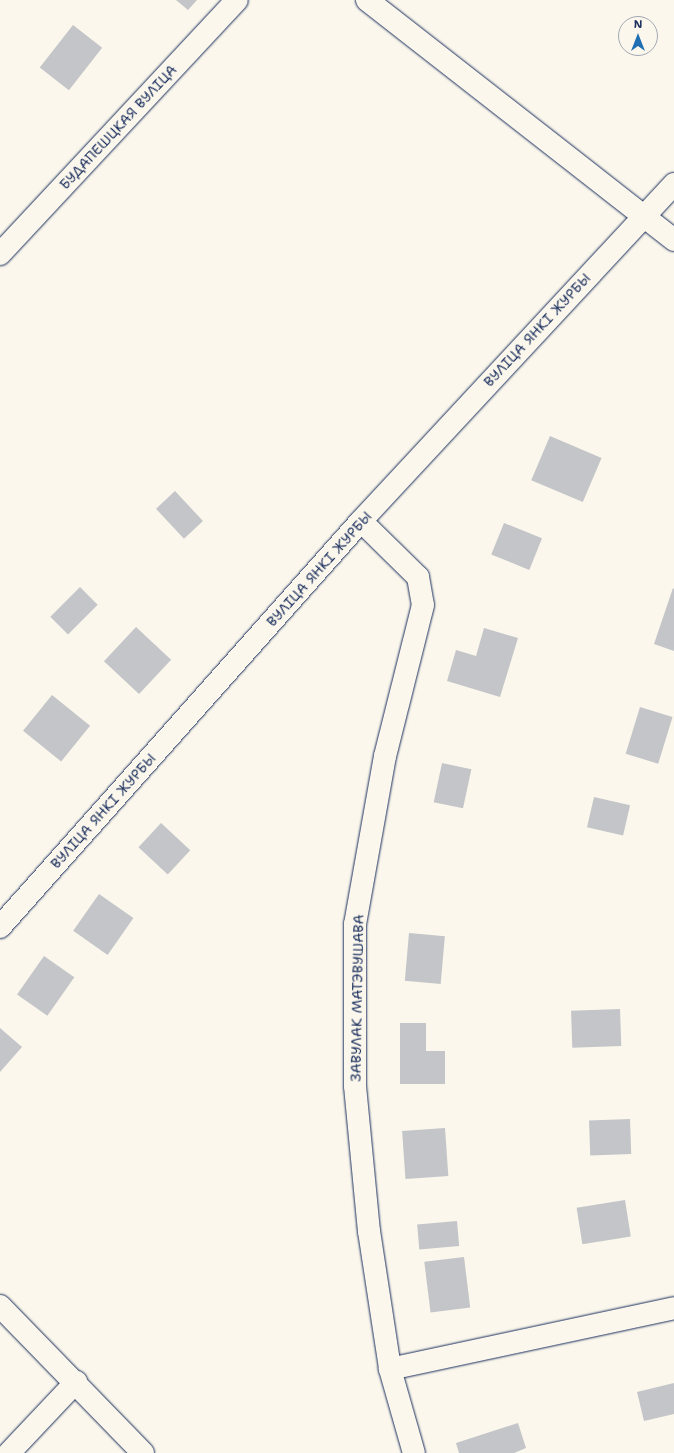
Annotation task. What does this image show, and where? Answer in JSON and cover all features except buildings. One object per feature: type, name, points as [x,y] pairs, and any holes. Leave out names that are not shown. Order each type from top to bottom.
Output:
[{"type":"street","name":"БУДАПЕШЦКАЯ ВУЛІЦА","points":[[0,254],[237,0]]},
{"type":"street","points":[[367,0],[674,240]]},
{"type":"street","name":"ВУЛІЦА ЯНКІ ЖУРБЫ","points":[[0,927],[361,521],[674,184]]},
{"type":"street","name":"ЗАВУЛАК МАТЭВУШАВА","points":[[361,521],[418,578],[423,605],[385,756],[355,924],[355,1086],[369,1231],[390,1370],[414,1453]]},
{"type":"street","points":[[0,1306],[76,1382],[143,1453]]},
{"type":"street","points":[[390,1370],[674,1308]]},
{"type":"street","points":[[9,1453],[76,1382]]}]
